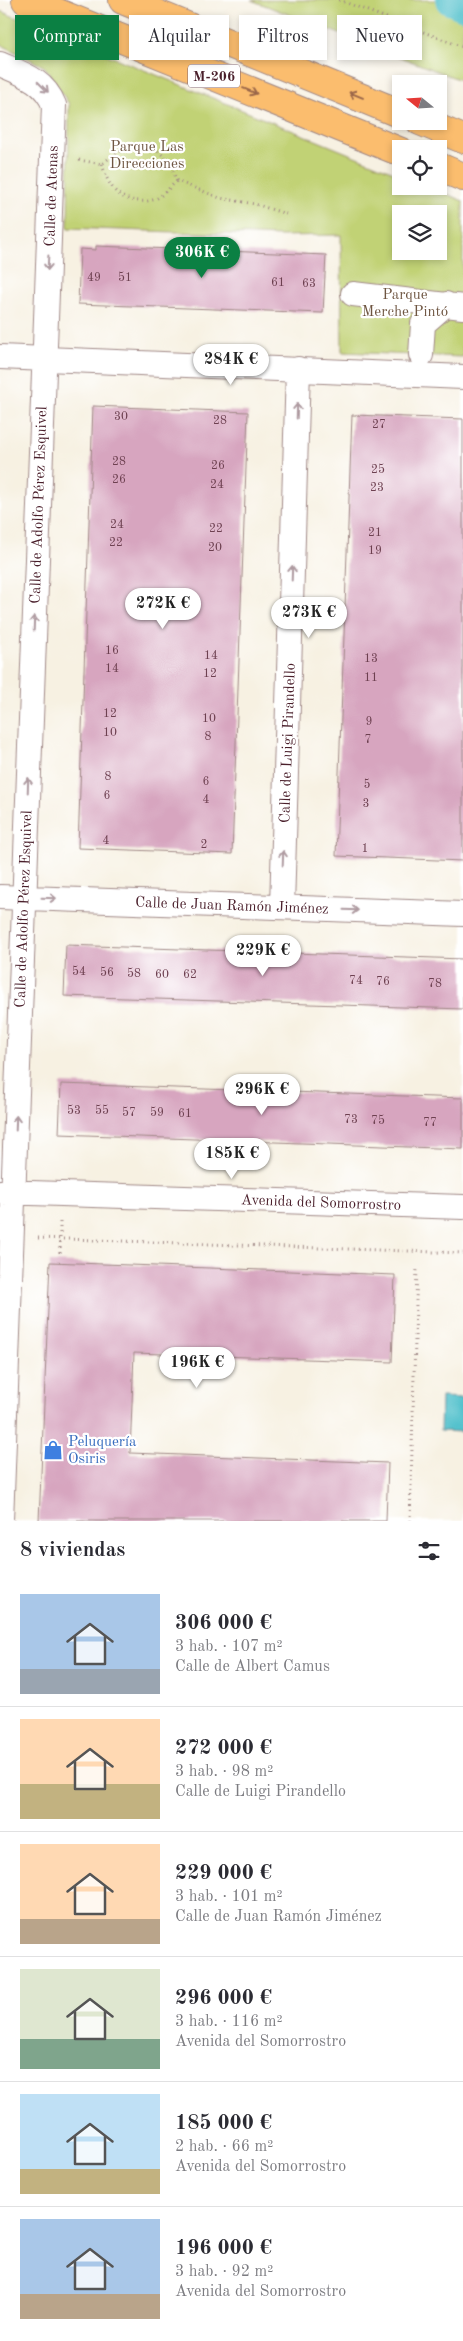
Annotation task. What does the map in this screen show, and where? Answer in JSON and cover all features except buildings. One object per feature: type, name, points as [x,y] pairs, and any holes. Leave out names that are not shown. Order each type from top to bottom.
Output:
[{"type":"main road","name":"M-206","points":[[26,0],[392,148]]},
{"type":"main road","name":"M-206","points":[[123,0],[392,110]]},
{"type":"main road","points":[[442,130],[463,139]]},
{"type":"main road","points":[[447,170],[463,177]]},
{"type":"street","name":"Calle de Atenas","points":[[0,64],[34,79],[49,93],[54,105],[44,358]]},
{"type":"street","points":[[353,294],[454,305]]},
{"type":"street","points":[[421,355],[423,324],[454,305]]},
{"type":"street","points":[[0,356],[463,377]]},
{"type":"street","name":"Calle de Adolfo Pérez Esquivel","points":[[1,1521],[12,1237],[6,1192],[24,898],[44,358]]},
{"type":"street","name":"Calle de Luigi Pirandello","points":[[282,907],[298,370]]},
{"type":"street","name":"Calle de Juan Ramón Jiménez","points":[[0,897],[463,914]]},
{"type":"street","name":"Avenida del Somorrostro","points":[[6,1192],[463,1207]]},
{"type":"path","points":[[339,0],[463,47]]},
{"type":"path","points":[[76,160],[102,164],[117,152],[132,145],[154,148],[170,163],[177,181],[220,198],[255,204],[286,214]]},
{"type":"path","points":[[102,164],[107,181],[114,191],[126,200],[143,202],[158,199],[177,181]]},
{"type":"path","points":[[12,1237],[463,1253]]},
{"type":"path","points":[[410,1521],[417,1267]]},
{"type":"green space","points":[[251,0],[463,0],[463,81],[408,60],[422,60],[422,15],[337,15],[337,33],[327,29],[327,15],[290,15]]},
{"type":"green space","name":"Parque Las Direcciones","points":[[0,11],[15,17],[15,52],[0,44]]},
{"type":"green space","name":"Parque Las Direcciones","points":[[31,60],[119,60],[392,171],[392,195],[447,194],[463,201],[463,357],[342,352],[341,235],[280,236],[68,228],[69,104],[45,67]]},
{"type":"water","points":[[441,1397],[463,1398],[463,1432],[440,1431]]},
{"type":"waterway","points":[[451,0],[463,5]]},
{"type":"place","name":"Peluquería Osiris","points":[[53,1450]]},
{"type":"park label","name":"Parque Merche Pintó","points":[[405,302]]}]
